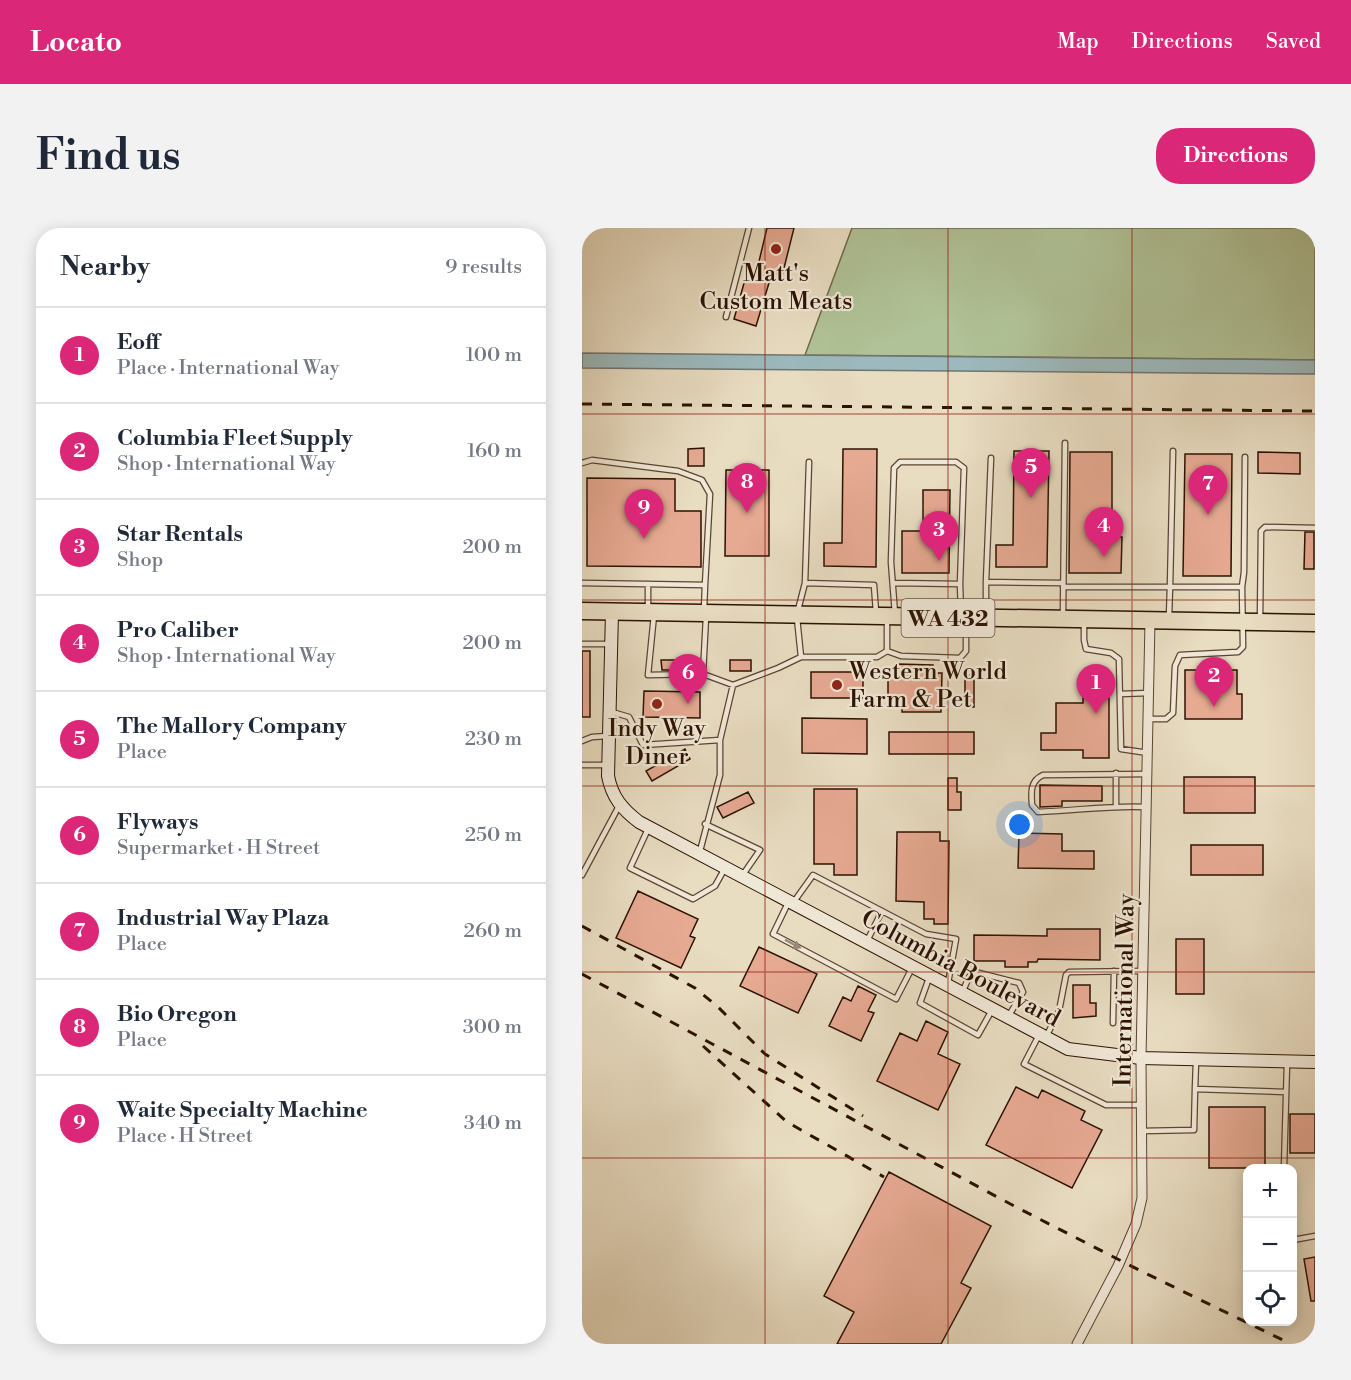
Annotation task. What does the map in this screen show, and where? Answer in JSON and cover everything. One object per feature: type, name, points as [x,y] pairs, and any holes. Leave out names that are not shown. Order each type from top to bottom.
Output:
[{"type":"highway","name":"WA 432","points":[[582,611],[1315,623]]},
{"type":"street","points":[[612,612],[608,765],[610,789],[619,805]]},
{"type":"street","name":"International Way","points":[[1077,1344],[1118,1266],[1136,1224],[1142,1198],[1141,1058],[1150,621]]},
{"type":"street","name":"Columbia Boulevard","points":[[619,805],[624,811],[649,827],[1068,1049],[1141,1058],[1315,1062]]},
{"type":"lane","points":[[726,317],[749,228]]},
{"type":"lane","points":[[1063,620],[1065,443]]},
{"type":"lane","points":[[1169,622],[1173,451]]},
{"type":"lane","points":[[1148,720],[1166,719],[1173,713],[1174,666],[1180,655],[1238,652],[1243,647],[1245,457]]},
{"type":"lane","points":[[986,618],[991,458]]},
{"type":"lane","points":[[582,463],[592,460],[678,471],[702,480],[710,494],[703,674]]},
{"type":"lane","points":[[906,461],[956,462],[964,468],[960,584],[966,651],[960,658],[901,656],[887,651],[886,617],[892,584],[894,468],[896,464],[906,461]]},
{"type":"lane","points":[[801,657],[797,615],[805,583],[808,462]]},
{"type":"lane","points":[[1260,623],[1261,531],[1265,527],[1315,528]]},
{"type":"lane","points":[[986,582],[1242,588]]},
{"type":"lane","points":[[582,583],[705,585]]},
{"type":"lane","points":[[805,583],[874,585],[886,617]]},
{"type":"lane","points":[[648,584],[651,612],[648,675],[703,674],[733,685],[801,657],[877,657],[887,651]]},
{"type":"lane","points":[[892,584],[960,584]]},
{"type":"lane","points":[[1084,620],[1086,648],[1111,653],[1119,659],[1121,749],[1148,753]]},
{"type":"lane","points":[[582,644],[611,644]]},
{"type":"lane","points":[[699,853],[720,775],[720,740],[733,685]]},
{"type":"lane","points":[[1120,694],[1149,693]]},
{"type":"lane","points":[[610,711],[629,717],[643,745],[720,740]]},
{"type":"lane","points":[[582,741],[609,735]]},
{"type":"lane","points":[[582,765],[608,765]]},
{"type":"lane","points":[[1116,773],[1116,806]]},
{"type":"lane","points":[[1146,807],[1116,806],[1038,812],[1032,805],[1031,793],[1033,782],[1043,775],[1147,774]]},
{"type":"lane","points":[[582,875],[619,805]]},
{"type":"lane","points":[[705,824],[760,850],[742,876]]},
{"type":"lane","points":[[649,827],[630,868],[693,899],[715,886],[725,867]]},
{"type":"lane","points":[[913,967],[896,999],[773,934],[791,902],[813,875],[926,934],[956,939],[947,985]]},
{"type":"lane","points":[[867,942],[882,911]]},
{"type":"lane","points":[[1142,1105],[1106,1105],[1024,1064],[1059,1011],[1066,975],[1073,971],[1143,971]]},
{"type":"lane","points":[[1113,1023],[1114,971]]},
{"type":"lane","points":[[962,993],[969,977],[975,972],[1019,983],[1023,992],[1008,1017]]},
{"type":"lane","points":[[929,975],[920,1003],[978,1035],[993,1009]]},
{"type":"lane","points":[[1142,1131],[1194,1130],[1196,1059]]},
{"type":"lane","points":[[1284,1164],[1287,1061]]},
{"type":"lane","points":[[1195,1089],[1286,1092]]},
{"type":"lane","points":[[1297,1239],[1315,1236]]},
{"type":"green space","points":[[852,228],[1315,228],[1315,360],[805,355]]},
{"type":"water","points":[[582,353],[1315,360],[1315,374],[582,368]]},
{"type":"building","points":[[767,228],[794,228],[782,276],[772,273],[756,326],[734,319],[746,276],[755,278]]},
{"type":"building","points":[[704,448],[704,466],[688,466],[688,449]]},
{"type":"building","points":[[843,449],[877,449],[876,567],[824,566],[824,543],[842,543]]},
{"type":"building","points":[[1014,451],[1049,451],[1047,567],[996,567],[996,545],[1013,545]]},
{"type":"building","points":[[1070,452],[1112,452],[1112,537],[1122,537],[1121,573],[1069,573]]},
{"type":"building","points":[[1258,452],[1300,453],[1300,474],[1258,473]]},
{"type":"building","points":[[1185,454],[1232,454],[1231,576],[1183,576]]},
{"type":"building","points":[[726,470],[769,470],[769,556],[725,556]]},
{"type":"building","points":[[587,478],[675,479],[675,511],[701,511],[701,567],[587,566]]},
{"type":"building","points":[[923,490],[950,490],[949,573],[902,573],[902,531],[923,531]]},
{"type":"building","points":[[1305,532],[1314,532],[1314,569],[1304,569]]},
{"type":"building","points":[[582,651],[590,651],[590,717],[582,717]]},
{"type":"building","points":[[661,660],[683,660],[683,670],[662,670]]},
{"type":"building","points":[[730,660],[751,660],[751,671],[730,671]]},
{"type":"building","points":[[898,664],[933,665],[932,673],[942,673],[941,712],[902,712],[902,708],[888,708],[888,673],[898,673]]},
{"type":"building","points":[[1185,670],[1237,670],[1237,694],[1242,694],[1242,719],[1185,719]]},
{"type":"building","points":[[1083,671],[1109,671],[1109,758],[1083,758],[1083,750],[1041,750],[1041,733],[1056,733],[1056,703],[1083,703]]},
{"type":"building","name":"Western World Farm & Pet","points":[[811,672],[863,672],[863,698],[811,698]]},
{"type":"building","points":[[965,675],[974,675],[974,707],[965,707]]},
{"type":"building","points":[[644,691],[700,692],[700,718],[643,717]]},
{"type":"building","points":[[802,718],[867,719],[867,754],[802,753]]},
{"type":"building","points":[[889,732],[974,732],[974,754],[889,754]]},
{"type":"building","points":[[685,749],[690,759],[652,781],[646,771]]},
{"type":"building","points":[[1184,777],[1255,777],[1255,813],[1184,813]]},
{"type":"building","points":[[948,778],[957,778],[957,792],[961,792],[961,810],[948,810]]},
{"type":"building","points":[[1040,785],[1102,786],[1102,801],[1062,801],[1062,806],[1040,807]]},
{"type":"building","points":[[814,789],[857,789],[857,875],[834,875],[834,864],[814,864]]},
{"type":"building","points":[[748,792],[754,803],[723,818],[717,807]]},
{"type":"building","points":[[897,832],[940,832],[940,841],[949,841],[948,924],[934,924],[934,919],[924,919],[924,902],[896,901]]},
{"type":"building","points":[[1019,833],[1062,834],[1062,851],[1094,851],[1094,869],[1018,868]]},
{"type":"building","points":[[1191,845],[1263,845],[1263,875],[1191,875]]},
{"type":"building","points":[[638,891],[698,919],[690,936],[695,938],[681,968],[616,938]]},
{"type":"building","points":[[1047,929],[1100,929],[1100,960],[1038,959],[1037,962],[1028,962],[1028,967],[1005,967],[1005,961],[974,961],[974,935],[1047,936]]},
{"type":"building","points":[[1176,939],[1204,939],[1204,994],[1176,994]]},
{"type":"building","points":[[759,947],[817,974],[798,1013],[740,986]]},
{"type":"building","points":[[1073,985],[1090,985],[1090,1003],[1096,1003],[1096,1016],[1073,1018]]},
{"type":"building","points":[[858,986],[876,995],[868,1011],[874,1013],[861,1041],[829,1026],[843,997],[851,1001]]},
{"type":"building","points":[[926,1021],[948,1032],[938,1054],[960,1064],[938,1110],[877,1081],[900,1033],[917,1041]]},
{"type":"building","points":[[1016,1087],[1038,1098],[1042,1090],[1085,1111],[1081,1120],[1102,1130],[1072,1188],[986,1145]]},
{"type":"building","points":[[1209,1107],[1265,1107],[1265,1164],[1243,1164],[1243,1168],[1209,1168]]},
{"type":"building","points":[[1290,1114],[1315,1114],[1315,1153],[1290,1153]]},
{"type":"building","points":[[889,1172],[991,1226],[961,1283],[971,1288],[941,1344],[837,1344],[854,1312],[824,1296]]},
{"type":"building","points":[[1315,1257],[1315,1301],[1311,1301],[1304,1259]]},
{"type":"railway","points":[[582,404],[1315,411]]},
{"type":"railway","points":[[582,926],[695,988],[718,1007],[765,1054],[863,1116]]},
{"type":"railway","points":[[582,974],[1016,1207],[1291,1344]]},
{"type":"railway","points":[[703,1046],[787,1122],[884,1177]]},
{"type":"place","name":"Matt's Custom Meats","points":[[776,249]]},
{"type":"place","name":"The Mallory Company","points":[[1031,498]]},
{"type":"place","name":"Bio Oregon","points":[[747,513]]},
{"type":"place","name":"Industrial Way Plaza","points":[[1208,515]]},
{"type":"place","name":"Waite Specialty Machine","points":[[644,539]]},
{"type":"place","name":"Pro Caliber","points":[[1104,557]]},
{"type":"place","name":"Star Rentals","points":[[939,561]]},
{"type":"place","name":"Western World Farm & Pet","points":[[837,685]]},
{"type":"place","name":"Indy Way Diner","points":[[657,704]]},
{"type":"place","name":"Flyways","points":[[688,704]]},
{"type":"place","name":"Columbia Fleet Supply","points":[[1214,707]]},
{"type":"place","name":"Eoff","points":[[1096,714]]}]
